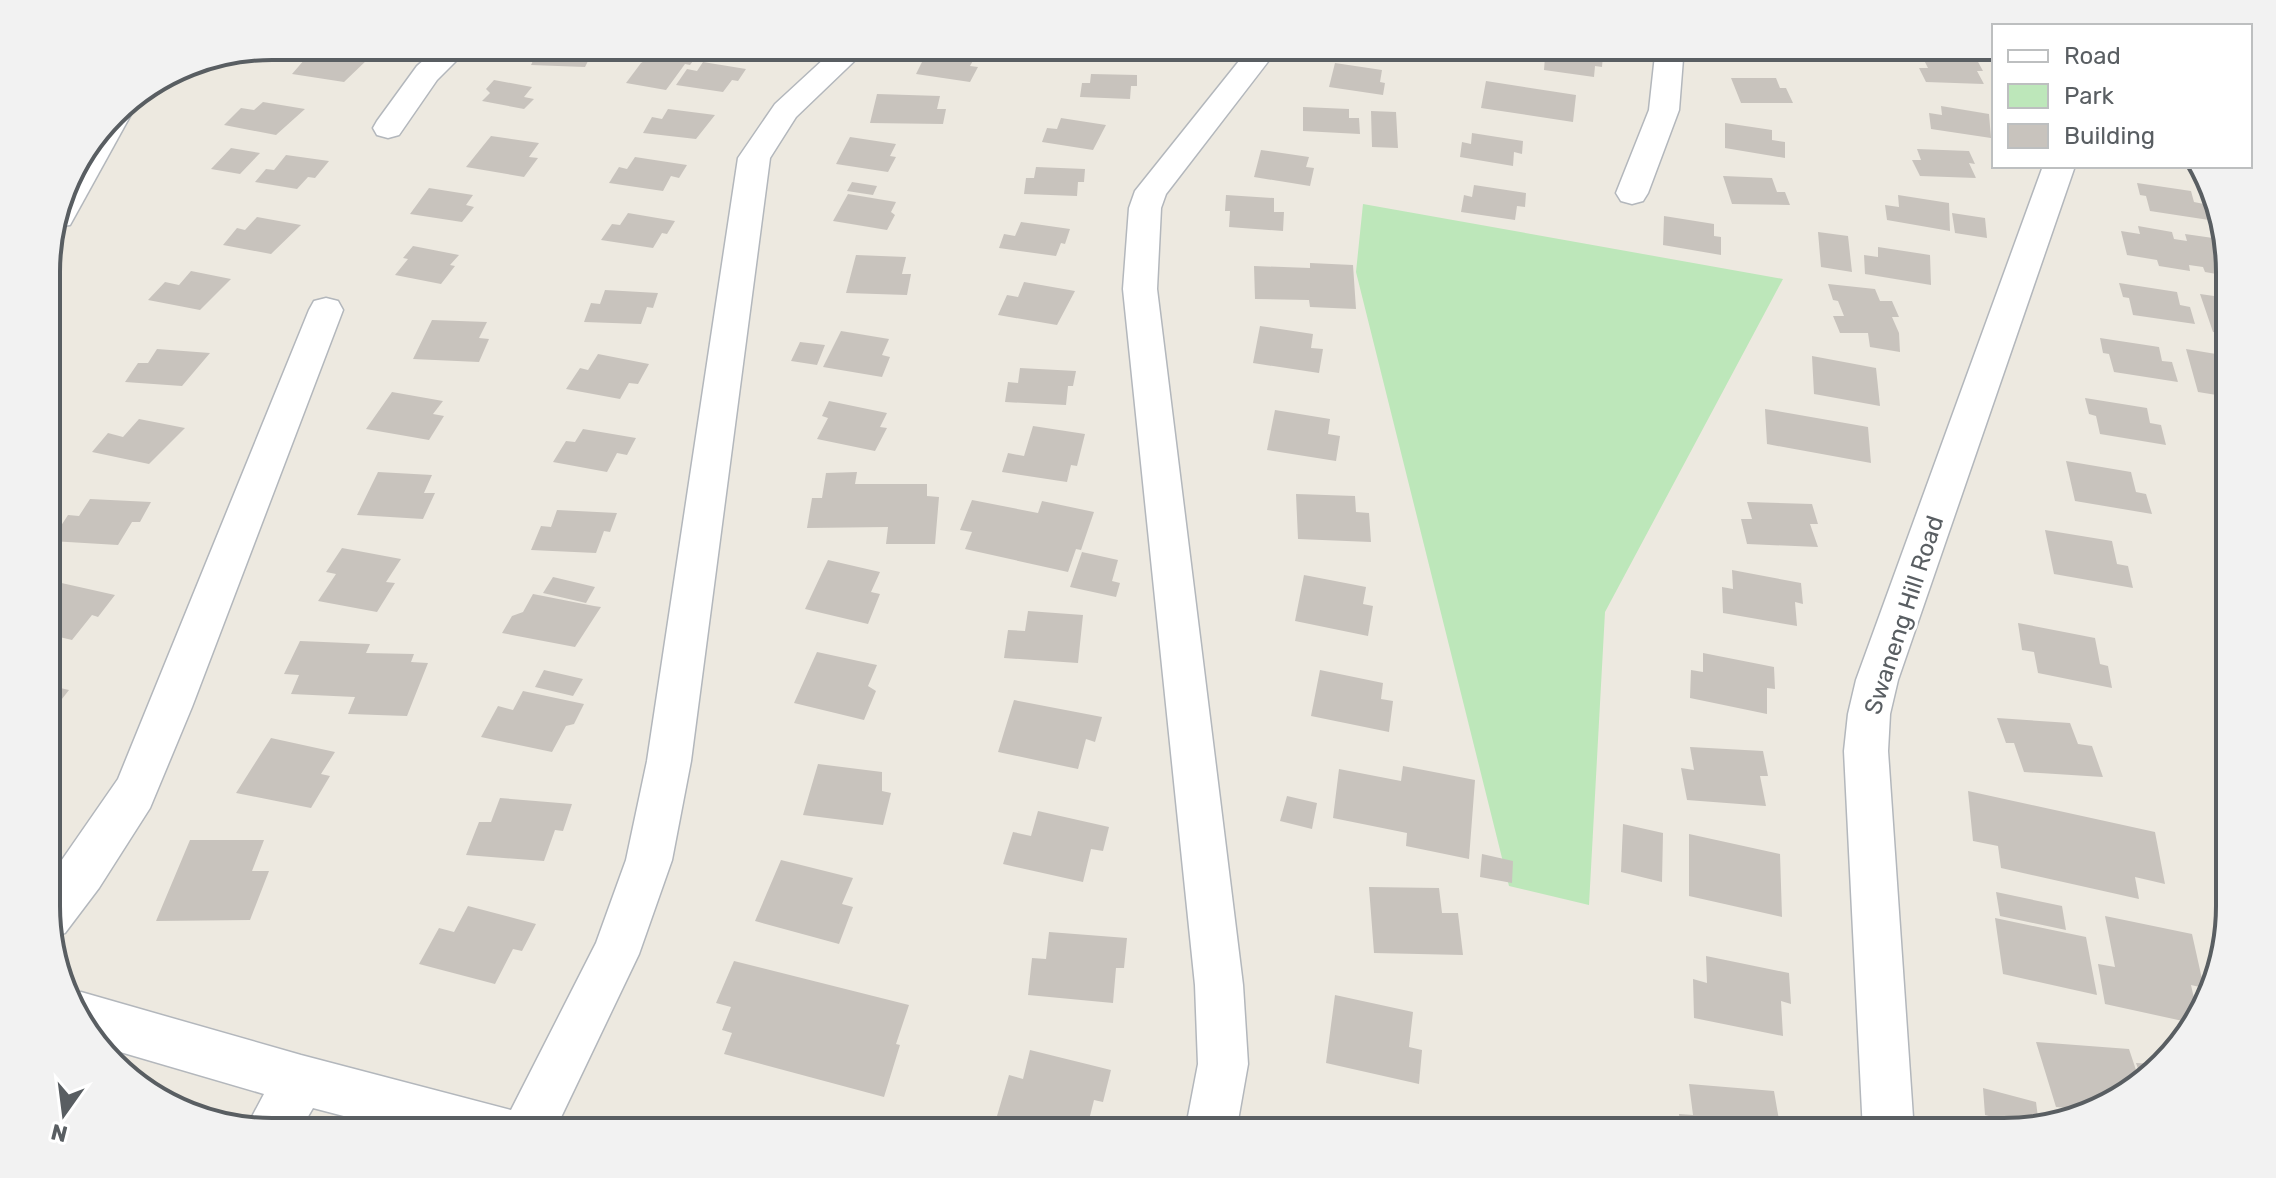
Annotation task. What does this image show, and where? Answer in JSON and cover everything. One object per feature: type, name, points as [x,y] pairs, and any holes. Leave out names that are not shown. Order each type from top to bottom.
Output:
[{"type":"street","points":[[388,128],[427,73],[441,60]]},
{"type":"street","points":[[534,1118],[615,954],[649,860],[669,761],[754,158],[767,131],[784,110],[840,60]]},
{"type":"street","points":[[1213,1118],[1223,1064],[1219,985],[1140,289],[1145,208],[1151,191],[1255,60]]},
{"type":"street","points":[[1632,193],[1664,110],[1669,60]]},
{"type":"street","name":"Swaneng Hill Road","points":[[1888,1118],[1866,751],[1869,714],[1877,680],[2058,168]]},
{"type":"street","points":[[60,902],[134,793],[171,707],[326,310]]},
{"type":"street","points":[[93,1020],[301,1080],[449,1118]]},
{"type":"street","points":[[278,1118],[301,1080]]},
{"type":"green space","points":[[1363,204],[1783,279],[1605,612],[1589,905],[1509,886],[1356,272]]},
{"type":"building","points":[[304,60],[367,60],[344,82],[292,74]]},
{"type":"building","points":[[533,60],[588,60],[585,67],[531,65]]},
{"type":"building","points":[[694,60],[690,65],[685,64],[666,90],[626,83],[641,63]]},
{"type":"building","points":[[923,60],[973,60],[970,66],[978,67],[970,82],[916,74]]},
{"type":"building","points":[[1545,60],[1603,60],[1602,67],[1595,66],[1594,77],[1544,70]]},
{"type":"building","points":[[1924,60],[1977,60],[1983,71],[1977,71],[1984,84],[1926,82],[1919,68],[1928,68]]},
{"type":"building","points":[[703,62],[746,69],[738,81],[732,80],[723,92],[676,85],[687,69],[697,71]]},
{"type":"building","points":[[1335,63],[1382,70],[1380,82],[1385,83],[1383,95],[1329,87]]},
{"type":"building","points":[[1091,74],[1137,75],[1137,86],[1131,86],[1130,99],[1080,97],[1082,83],[1090,83]]},
{"type":"building","points":[[1731,78],[1776,78],[1780,88],[1786,88],[1793,103],[1741,103]]},
{"type":"building","points":[[494,80],[532,87],[524,97],[534,99],[524,109],[482,101],[490,93],[486,89]]},
{"type":"building","points":[[1486,81],[1576,95],[1573,122],[1481,108]]},
{"type":"building","points":[[877,94],[940,96],[937,109],[946,109],[943,124],[870,123]]},
{"type":"building","points":[[263,102],[305,109],[276,135],[224,125],[241,108],[254,110]]},
{"type":"building","points":[[1941,106],[1989,114],[1991,138],[1931,129],[1929,113],[1942,115]]},
{"type":"building","points":[[1303,107],[1349,109],[1349,118],[1359,118],[1360,134],[1303,131]]},
{"type":"building","points":[[668,109],[715,115],[696,139],[643,133],[652,117],[662,119]]},
{"type":"building","points":[[1371,111],[1396,112],[1398,148],[1372,147]]},
{"type":"building","points":[[1061,118],[1106,125],[1093,150],[1042,142],[1047,128],[1057,129]]},
{"type":"building","points":[[1725,123],[1772,130],[1772,140],[1785,142],[1785,158],[1725,148]]},
{"type":"building","points":[[1472,133],[1523,141],[1522,154],[1514,152],[1513,166],[1460,157],[1462,142],[1471,144]]},
{"type":"building","points":[[491,136],[539,143],[529,157],[538,158],[524,177],[466,167]]},
{"type":"building","points":[[850,137],[896,144],[890,156],[896,157],[888,172],[836,164]]},
{"type":"building","points":[[231,148],[260,153],[240,174],[211,169]]},
{"type":"building","points":[[1917,149],[1969,151],[1975,164],[1969,163],[1976,178],[1920,176],[1912,160],[1921,160]]},
{"type":"building","points":[[1261,150],[1309,157],[1306,167],[1314,168],[1310,186],[1254,177]]},
{"type":"building","points":[[286,155],[329,161],[315,178],[308,177],[297,189],[255,182],[266,169],[274,170]]},
{"type":"building","points":[[635,157],[687,165],[679,178],[671,176],[663,191],[609,183],[619,167],[627,169]]},
{"type":"building","points":[[1036,167],[1085,169],[1084,182],[1078,182],[1077,196],[1024,194],[1026,178],[1034,178]]},
{"type":"building","points":[[1723,176],[1772,178],[1777,192],[1785,192],[1790,205],[1732,204]]},
{"type":"building","points":[[852,182],[877,186],[873,195],[847,191]]},
{"type":"building","points":[[2137,183],[2191,191],[2194,202],[2204,204],[2209,220],[2150,211],[2146,196],[2140,195]]},
{"type":"building","points":[[1474,185],[1526,193],[1525,207],[1517,206],[1515,220],[1461,212],[1464,195],[1472,197]]},
{"type":"building","points":[[429,188],[473,195],[466,205],[474,207],[462,222],[410,214]]},
{"type":"building","points":[[848,194],[896,202],[891,212],[895,215],[887,230],[833,221]]},
{"type":"building","points":[[1226,195],[1274,198],[1274,212],[1284,212],[1283,231],[1229,227],[1230,211],[1225,211]]},
{"type":"building","points":[[1898,195],[1949,203],[1950,231],[1887,220],[1885,205],[1899,207]]},
{"type":"building","points":[[628,213],[675,221],[667,234],[662,233],[653,248],[601,240],[612,224],[620,225]]},
{"type":"building","points":[[1952,213],[1985,218],[1987,238],[1955,233]]},
{"type":"building","points":[[1664,216],[1714,224],[1714,236],[1721,237],[1721,255],[1663,245]]},
{"type":"building","points":[[257,217],[301,225],[271,254],[223,245],[237,228],[245,230]]},
{"type":"building","points":[[1021,222],[1070,229],[1065,244],[1061,243],[1056,256],[999,248],[1004,234],[1015,236]]},
{"type":"building","points":[[2138,226],[2172,232],[2174,239],[2187,241],[2185,234],[2213,238],[2216,274],[2205,272],[2203,267],[2189,265],[2190,271],[2159,266],[2157,260],[2127,255],[2121,231],[2140,234]]},
{"type":"building","points":[[1818,232],[1848,236],[1852,272],[1821,267]]},
{"type":"building","points":[[413,246],[459,255],[450,265],[455,266],[441,284],[395,275],[408,259],[403,258]]},
{"type":"building","points":[[1878,247],[1930,255],[1931,285],[1865,274],[1864,255],[1878,257]]},
{"type":"building","points":[[856,255],[906,257],[902,274],[911,274],[907,295],[846,293]]},
{"type":"building","points":[[1310,263],[1353,265],[1356,309],[1310,307],[1309,300],[1255,299],[1254,266],[1310,268]]},
{"type":"building","points":[[191,271],[231,279],[200,310],[148,300],[165,282],[179,285]]},
{"type":"building","points":[[1024,282],[1075,291],[1057,325],[998,315],[1007,295],[1018,297]]},
{"type":"building","points":[[2119,283],[2177,292],[2180,305],[2190,307],[2195,324],[2133,315],[2129,298],[2123,297]]},
{"type":"building","points":[[1828,284],[1875,289],[1880,301],[1892,301],[1899,317],[1892,317],[1899,333],[1900,352],[1870,347],[1868,333],[1840,333],[1833,316],[1844,316],[1838,301],[1833,300]]},
{"type":"building","points":[[605,290],[658,293],[653,308],[647,307],[641,324],[584,322],[591,303],[600,304]]},
{"type":"building","points":[[2200,294],[2216,296],[2216,332],[2213,332]]},
{"type":"building","points":[[432,320],[487,322],[479,338],[489,339],[479,362],[413,359]]},
{"type":"building","points":[[1260,326],[1313,334],[1311,348],[1323,349],[1319,373],[1253,363]]},
{"type":"building","points":[[841,331],[889,339],[882,355],[890,357],[882,377],[823,367]]},
{"type":"building","points":[[2100,338],[2159,347],[2162,361],[2172,362],[2178,382],[2114,372],[2109,354],[2103,353]]},
{"type":"building","points":[[800,342],[825,345],[817,365],[791,361]]},
{"type":"building","points":[[157,349],[210,353],[182,386],[125,382],[138,363],[148,363]]},
{"type":"building","points":[[2186,349],[2216,354],[2216,395],[2198,392]]},
{"type":"building","points":[[598,354],[649,364],[638,384],[629,383],[620,399],[566,389],[580,368],[588,370]]},
{"type":"building","points":[[1812,356],[1876,368],[1880,406],[1814,394]]},
{"type":"building","points":[[1020,368],[1076,371],[1073,386],[1068,386],[1066,405],[1005,402],[1008,382],[1018,383]]},
{"type":"building","points":[[392,392],[443,401],[433,414],[444,416],[429,440],[366,429]]},
{"type":"building","points":[[2085,398],[2147,408],[2150,423],[2161,425],[2166,445],[2100,434],[2096,416],[2089,414]]},
{"type":"building","points":[[829,401],[887,413],[880,427],[887,428],[875,451],[817,439],[828,418],[822,416]]},
{"type":"building","points":[[1765,409],[1868,427],[1871,463],[1767,444]]},
{"type":"building","points":[[1275,410],[1330,419],[1328,434],[1340,436],[1336,461],[1267,450]]},
{"type":"building","points":[[139,419],[185,428],[149,464],[92,452],[108,433],[123,437]]},
{"type":"building","points":[[1033,426],[1085,434],[1077,466],[1071,465],[1067,482],[1002,472],[1008,453],[1024,456]]},
{"type":"building","points":[[583,429],[636,438],[627,455],[617,453],[607,472],[553,462],[566,441],[575,442]]},
{"type":"building","points":[[2066,461],[2131,472],[2136,492],[2146,494],[2152,514],[2075,501]]},
{"type":"building","points":[[378,472],[432,475],[424,493],[435,493],[423,519],[357,515]]},
{"type":"building","points":[[857,472],[855,484],[927,484],[927,496],[939,497],[935,544],[886,544],[888,527],[807,528],[812,498],[822,498],[826,473]]},
{"type":"building","points":[[1296,494],[1355,496],[1356,512],[1369,513],[1371,542],[1298,539]]},
{"type":"building","points":[[90,499],[151,502],[140,522],[132,522],[118,545],[60,542],[60,527],[68,515],[79,516]]},
{"type":"building","points":[[972,500],[1038,513],[1042,501],[1094,512],[1081,550],[1076,549],[1068,572],[965,549],[972,532],[960,530]]},
{"type":"building","points":[[1747,502],[1812,504],[1818,524],[1810,524],[1818,547],[1747,544],[1741,519],[1752,519]]},
{"type":"building","points":[[557,510],[617,513],[610,532],[604,531],[596,553],[531,550],[541,526],[551,527]]},
{"type":"building","points":[[2045,530],[2112,541],[2117,564],[2128,566],[2133,588],[2054,574]]},
{"type":"building","points":[[342,548],[401,559],[386,582],[395,583],[377,612],[318,601],[336,574],[326,572]]},
{"type":"building","points":[[1082,552],[1118,560],[1112,581],[1120,583],[1116,597],[1070,587]]},
{"type":"building","points":[[828,560],[880,572],[871,592],[880,594],[868,624],[805,609]]},
{"type":"building","points":[[1732,570],[1801,583],[1803,604],[1795,602],[1797,626],[1723,613],[1722,587],[1733,589]]},
{"type":"building","points":[[1304,575],[1366,587],[1363,604],[1373,606],[1368,636],[1295,621]]},
{"type":"building","points":[[553,577],[595,587],[586,603],[543,593]]},
{"type":"building","points":[[60,583],[115,595],[98,617],[92,615],[72,640],[60,637]]},
{"type":"building","points":[[533,594],[601,607],[575,647],[502,633],[512,616],[523,612]]},
{"type":"building","points":[[1028,611],[1083,615],[1078,663],[1004,658],[1008,630],[1025,631]]},
{"type":"building","points":[[2018,623],[2095,638],[2100,664],[2108,666],[2112,688],[2038,673],[2034,652],[2022,650]]},
{"type":"building","points":[[300,641],[370,644],[366,653],[414,654],[411,662],[428,663],[407,716],[348,714],[355,697],[291,694],[299,675],[284,674]]},
{"type":"building","points":[[817,652],[877,665],[868,686],[876,691],[864,720],[794,703]]},
{"type":"building","points":[[1703,653],[1774,667],[1775,689],[1767,688],[1767,714],[1690,698],[1691,670],[1703,672]]},
{"type":"building","points":[[544,670],[583,679],[573,696],[535,687]]},
{"type":"building","points":[[1320,670],[1383,683],[1381,699],[1393,701],[1389,732],[1311,716]]},
{"type":"building","points":[[60,688],[69,690],[60,702]]},
{"type":"building","points":[[523,691],[584,704],[574,724],[566,726],[552,752],[481,737],[498,706],[513,710]]},
{"type":"building","points":[[1014,700],[1102,717],[1095,742],[1086,739],[1078,769],[998,752]]},
{"type":"building","points":[[1997,718],[2070,723],[2078,744],[2092,746],[2103,777],[2024,772],[2014,743],[2006,743]]},
{"type":"building","points":[[271,738],[335,752],[321,774],[330,776],[311,808],[236,793]]},
{"type":"building","points":[[1690,747],[1763,751],[1768,776],[1760,776],[1766,806],[1687,800],[1681,768],[1694,770]]},
{"type":"building","points":[[818,764],[882,772],[882,791],[891,793],[883,825],[803,815]]},
{"type":"building","points":[[1403,766],[1475,780],[1469,859],[1406,846],[1407,833],[1333,818],[1339,769],[1401,781]]},
{"type":"building","points":[[1968,791],[2155,832],[2165,884],[2135,877],[2139,899],[2001,868],[1998,846],[1973,841]]},
{"type":"building","points":[[1287,796],[1317,803],[1312,829],[1280,821]]},
{"type":"building","points":[[500,798],[572,804],[563,831],[555,830],[544,861],[466,855],[479,822],[491,822]]},
{"type":"building","points":[[1038,811],[1109,827],[1103,851],[1091,849],[1083,882],[1003,864],[1013,832],[1031,836]]},
{"type":"building","points":[[1623,824],[1663,833],[1662,882],[1621,872]]},
{"type":"building","points":[[1689,834],[1780,854],[1782,917],[1689,896]]},
{"type":"building","points":[[190,840],[264,840],[252,871],[269,871],[250,920],[156,921]]},
{"type":"building","points":[[1482,854],[1513,861],[1512,883],[1480,877]]},
{"type":"building","points":[[781,860],[853,878],[842,904],[853,907],[839,944],[755,921]]},
{"type":"building","points":[[1369,887],[1439,888],[1442,913],[1458,913],[1463,955],[1374,953]]},
{"type":"building","points":[[1996,892],[2062,906],[2066,930],[2000,916]]},
{"type":"building","points":[[468,906],[536,924],[522,951],[513,949],[495,984],[419,964],[439,928],[454,932]]},
{"type":"building","points":[[2105,916],[2192,934],[2202,980],[2200,987],[2191,985],[2194,999],[2182,1021],[2105,1004],[2098,964],[2115,967]]},
{"type":"building","points":[[1995,918],[2086,937],[2097,995],[2003,974]]},
{"type":"building","points":[[1049,932],[1127,938],[1124,968],[1116,968],[1113,1003],[1028,995],[1032,958],[1046,959]]},
{"type":"building","points":[[1706,956],[1789,973],[1791,1004],[1781,1001],[1783,1036],[1694,1018],[1693,979],[1707,983]]},
{"type":"building","points":[[734,961],[909,1005],[884,1097],[724,1054],[732,1033],[722,1030],[731,1007],[716,1003]]},
{"type":"building","points":[[1335,995],[1413,1012],[1409,1047],[1422,1050],[1419,1084],[1326,1063]]},
{"type":"building","points":[[2036,1042],[2129,1049],[2136,1071],[2098,1096],[2069,1108],[2056,1107]]},
{"type":"building","points":[[1030,1050],[1111,1070],[1103,1102],[1094,1100],[1090,1118],[997,1116],[1009,1075],[1023,1079]]},
{"type":"building","points":[[1689,1084],[1774,1091],[1779,1118],[1679,1118],[1679,1114],[1693,1115]]},
{"type":"building","points":[[1983,1088],[2036,1102],[2038,1115],[1997,1118],[1985,1115]]}]
